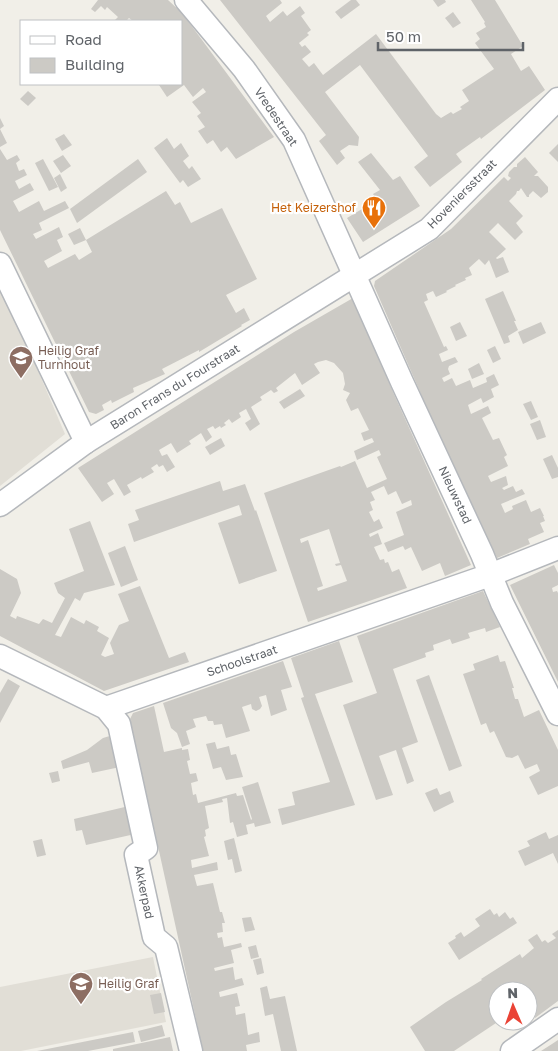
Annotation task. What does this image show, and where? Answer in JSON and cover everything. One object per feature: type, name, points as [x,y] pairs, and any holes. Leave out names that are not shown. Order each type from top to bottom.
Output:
[{"type":"street","name":"Vredestraat","points":[[186,0],[244,69],[294,140],[355,275]]},
{"type":"street","name":"Hoveniersstraat","points":[[355,275],[429,228],[558,98]]},
{"type":"street","points":[[0,264],[86,442]]},
{"type":"street","name":"Baron Frans du Fourstraat","points":[[0,504],[86,442],[355,275]]},
{"type":"street","name":"Nieuwstad","points":[[355,275],[490,575],[558,714]]},
{"type":"street","name":"Schoolstraat","points":[[106,708],[490,575],[558,548]]},
{"type":"street","points":[[0,656],[106,708]]},
{"type":"street","name":"Akkerpad","points":[[106,708],[119,724],[146,848],[136,855],[154,937],[166,947],[191,1051]]},
{"type":"street","points":[[512,1051],[558,1020]]},
{"type":"shaded area","name":"Heilig Graf Turnhout","points":[[0,289],[18,324],[65,434],[0,486]]},
{"type":"shaded area","name":"Heilig Graf","points":[[153,957],[166,1022],[21,1051],[0,1051],[0,987]]},
{"type":"building","points":[[98,0],[168,0],[182,13],[274,137],[236,159],[227,147],[221,152],[213,140],[207,144],[198,131],[205,127],[197,116],[201,113],[192,102],[206,92],[203,88],[193,97],[184,85],[167,97],[159,85],[182,85],[182,20],[132,20],[129,18],[127,20],[115,20],[118,17],[107,7],[105,10],[101,6],[95,12],[91,9]]},
{"type":"building","points":[[220,0],[280,0],[282,3],[266,16],[270,22],[283,11],[287,16],[300,6],[305,13],[301,16],[311,30],[307,33],[309,35],[299,43],[302,47],[305,45],[311,52],[302,59],[309,67],[314,63],[323,75],[376,34],[436,114],[441,118],[451,112],[453,114],[462,109],[460,107],[469,101],[462,90],[494,69],[475,43],[480,39],[476,33],[486,27],[485,22],[471,0],[495,0],[523,46],[511,54],[521,71],[529,66],[545,90],[481,139],[480,137],[456,154],[462,162],[430,187],[414,167],[428,156],[360,65],[325,92],[359,137],[358,146],[349,145],[340,151],[345,158],[337,165],[319,141],[326,135]]},
{"type":"building","points":[[351,0],[356,0],[360,5],[341,19],[335,12]]},
{"type":"building","points":[[433,0],[445,0],[446,2],[438,7]]},
{"type":"building","points":[[453,12],[461,23],[453,28],[445,18]]},
{"type":"building","points":[[28,91],[36,98],[28,106],[20,99]]},
{"type":"building","points":[[0,118],[4,126],[0,129]]},
{"type":"building","points":[[0,129],[7,143],[0,147]]},
{"type":"building","points":[[64,134],[72,145],[62,151],[55,139]]},
{"type":"building","points":[[167,138],[174,149],[181,143],[189,156],[183,161],[189,169],[192,166],[201,179],[188,187],[183,180],[180,183],[154,148]]},
{"type":"building","points":[[558,144],[558,162],[549,153]]},
{"type":"building","points":[[0,149],[7,160],[17,155],[20,160],[16,163],[19,171],[24,169],[27,175],[15,181],[19,189],[30,183],[34,190],[13,201],[19,212],[39,201],[44,211],[65,201],[69,208],[39,223],[42,230],[33,234],[36,239],[59,227],[63,237],[57,240],[62,251],[44,261],[48,268],[75,254],[79,260],[92,252],[86,240],[166,191],[175,205],[180,202],[191,223],[222,208],[257,279],[226,295],[236,313],[244,308],[250,320],[199,352],[199,350],[162,369],[165,374],[133,388],[134,392],[112,403],[111,400],[102,405],[104,410],[96,414],[89,412],[0,230]]},
{"type":"building","points":[[371,153],[393,180],[400,176],[420,206],[363,242],[347,218],[377,200],[373,194],[380,190],[358,162]]},
{"type":"building","points":[[63,155],[71,166],[61,173],[53,161]]},
{"type":"building","points":[[525,157],[538,172],[534,176],[538,176],[548,187],[548,192],[541,198],[533,191],[527,197],[521,188],[509,201],[523,216],[516,223],[523,232],[515,240],[498,223],[489,232],[506,249],[496,258],[503,257],[509,272],[496,278],[489,260],[485,265],[479,259],[469,268],[472,275],[465,278],[466,280],[436,297],[433,291],[426,294],[428,300],[424,302],[444,347],[446,346],[448,350],[439,354],[442,362],[455,357],[458,362],[449,366],[450,374],[442,378],[444,382],[452,378],[456,386],[470,380],[473,388],[487,382],[486,378],[494,374],[499,385],[491,389],[494,397],[483,403],[481,398],[468,405],[471,414],[488,406],[491,413],[482,418],[493,440],[499,438],[507,455],[504,457],[508,466],[488,476],[491,482],[506,476],[508,485],[502,488],[504,490],[513,486],[516,492],[522,489],[525,494],[501,504],[505,513],[513,509],[512,506],[526,500],[531,512],[540,508],[544,516],[545,521],[540,523],[544,532],[528,539],[530,544],[497,558],[424,401],[374,286],[375,281],[451,229],[504,177],[508,181],[511,178],[508,176],[509,172],[514,167],[517,167],[517,164]]},
{"type":"building","points":[[43,159],[58,187],[49,191],[35,163]]},
{"type":"building","points":[[138,159],[147,172],[77,223],[70,209]]},
{"type":"building","points":[[60,174],[67,188],[61,192],[54,178]]},
{"type":"building","points":[[80,228],[86,240],[74,245],[68,234]]},
{"type":"building","points":[[503,291],[518,330],[508,336],[510,342],[504,344],[485,299]]},
{"type":"building","points":[[353,298],[471,565],[445,576],[440,563],[422,571],[411,547],[405,550],[403,546],[388,552],[384,543],[404,535],[396,512],[412,505],[411,500],[402,504],[396,491],[388,495],[384,486],[371,492],[375,500],[370,502],[373,510],[369,512],[374,522],[379,519],[383,528],[369,534],[370,537],[378,533],[382,544],[374,547],[380,560],[384,559],[385,563],[388,562],[392,572],[399,569],[407,588],[308,622],[264,493],[355,461],[367,488],[387,479],[377,457],[381,455],[379,450],[357,460],[354,451],[374,442],[372,438],[364,441],[361,433],[369,430],[358,408],[351,411],[346,400],[350,393],[343,390],[345,384],[343,373],[334,363],[326,360],[314,364],[320,373],[302,385],[295,373],[276,388],[278,391],[274,393],[271,390],[260,397],[262,400],[251,407],[260,424],[250,431],[245,423],[251,419],[246,409],[239,413],[241,417],[232,423],[229,419],[224,423],[226,425],[221,428],[220,426],[215,429],[213,426],[207,429],[212,437],[206,442],[201,433],[189,441],[191,444],[177,453],[171,443],[159,450],[162,456],[167,454],[175,467],[167,472],[163,465],[159,467],[157,464],[151,468],[154,472],[127,485],[131,492],[124,496],[114,479],[107,483],[114,494],[102,502],[78,468],[294,332]],"holes":[[[329,529],[340,563],[335,564],[336,566],[341,565],[347,581],[318,591],[317,588],[323,586],[308,540],[301,543],[300,539]]]},
{"type":"building","points":[[460,322],[467,336],[456,341],[450,327]]},
{"type":"building","points":[[541,322],[546,333],[523,344],[518,332]]},
{"type":"building","points":[[495,346],[501,359],[493,363],[487,350]]},
{"type":"building","points":[[479,363],[484,374],[472,379],[468,369]]},
{"type":"building","points":[[300,389],[305,396],[284,409],[279,402]]},
{"type":"building","points":[[531,401],[538,417],[531,420],[523,404]]},
{"type":"building","points":[[540,420],[546,437],[537,440],[530,424]]},
{"type":"building","points":[[221,438],[225,446],[210,455],[205,447]]},
{"type":"building","points":[[552,455],[558,468],[558,477],[552,479],[543,459]]},
{"type":"building","points":[[220,481],[223,491],[245,484],[277,571],[239,584],[218,523],[242,515],[239,505],[134,542],[128,524],[139,520],[135,510]]},
{"type":"building","points":[[90,521],[115,585],[84,593],[80,601],[75,598],[55,635],[61,637],[71,617],[84,624],[86,620],[99,627],[97,631],[109,638],[101,655],[105,657],[114,654],[110,643],[119,625],[129,621],[118,594],[140,586],[169,658],[185,652],[189,662],[104,691],[0,636],[0,569],[17,579],[21,593],[10,616],[16,619],[17,616],[39,624],[43,619],[52,623],[65,598],[58,593],[54,583],[84,571],[69,529]]},
{"type":"building","points":[[125,546],[138,580],[121,587],[108,553]]},
{"type":"building","points":[[554,565],[558,573],[558,585],[552,588],[553,592],[557,591],[558,593],[558,682],[510,585]]},
{"type":"building","points":[[483,591],[500,627],[486,632],[485,628],[468,633],[470,638],[452,644],[450,639],[433,645],[434,650],[425,653],[426,657],[393,669],[418,742],[402,748],[414,781],[407,784],[396,750],[379,756],[393,795],[376,800],[343,705],[377,693],[357,636]]},
{"type":"building","points":[[339,641],[353,682],[315,694],[355,805],[282,825],[278,809],[295,805],[292,792],[330,782],[301,698],[304,697],[291,658]]},
{"type":"building","points":[[498,655],[500,662],[505,661],[514,688],[512,688],[515,699],[518,699],[524,717],[539,710],[558,750],[558,786],[538,795],[529,777],[540,771],[537,764],[525,769],[518,755],[512,758],[506,757],[494,731],[490,733],[486,723],[481,725],[463,674],[475,670],[473,664]]},
{"type":"building","points":[[283,661],[292,687],[281,690],[287,710],[271,716],[266,695],[259,697],[262,706],[260,709],[256,711],[252,709],[251,704],[242,707],[250,731],[226,738],[222,724],[214,725],[213,721],[208,721],[206,716],[193,719],[196,727],[186,731],[190,744],[182,747],[177,733],[171,728],[163,703]]},
{"type":"building","points":[[429,675],[462,766],[449,771],[416,680]]},
{"type":"building","points":[[8,679],[20,686],[0,723],[0,693]]},
{"type":"building","points":[[154,706],[164,752],[182,748],[182,750],[188,749],[190,760],[187,761],[190,774],[196,773],[198,781],[191,783],[193,795],[196,794],[198,803],[236,793],[237,796],[243,795],[251,820],[242,787],[258,782],[271,823],[255,827],[254,823],[246,825],[248,834],[237,837],[233,822],[230,823],[227,798],[222,799],[223,802],[205,806],[209,828],[205,830],[206,836],[204,837],[209,856],[191,860],[192,868],[217,862],[218,870],[194,875],[197,886],[213,883],[220,912],[222,912],[225,923],[222,923],[223,932],[217,933],[218,938],[222,937],[224,947],[241,943],[242,947],[231,950],[234,963],[214,968],[215,971],[233,967],[235,980],[242,978],[244,985],[219,992],[220,997],[237,993],[240,1006],[235,1007],[236,1015],[245,1013],[248,1035],[259,1032],[260,1042],[246,1045],[247,1051],[203,1051],[130,719],[133,713]]},
{"type":"building","points":[[113,735],[120,767],[92,773],[89,762],[63,769],[61,761],[87,750],[103,738]]},
{"type":"building","points":[[215,742],[217,749],[229,746],[231,755],[236,754],[243,777],[226,780],[221,767],[213,769],[206,744]]},
{"type":"building","points":[[58,771],[60,781],[52,783],[49,773]]},
{"type":"building","points":[[437,788],[440,795],[450,791],[454,802],[434,812],[425,793]]},
{"type":"building","points":[[129,806],[135,834],[86,845],[82,830],[76,831],[74,819]]},
{"type":"building","points":[[546,832],[549,839],[558,835],[558,864],[553,853],[525,866],[518,851],[530,846],[527,841]]},
{"type":"building","points":[[234,838],[242,871],[235,873],[232,859],[228,860],[224,841]]},
{"type":"building","points":[[42,839],[46,855],[37,857],[33,841]]},
{"type":"building","points":[[490,909],[494,915],[497,913],[499,917],[505,912],[510,919],[513,917],[517,923],[459,960],[448,943],[461,932],[464,937],[480,926],[475,919]]},
{"type":"building","points":[[251,917],[255,930],[245,932],[242,918]]},
{"type":"building","points":[[558,930],[558,1001],[538,1016],[538,981],[488,981],[488,1028],[454,1051],[425,1051],[410,1027],[520,954],[522,958],[534,948],[528,940],[537,934],[542,942],[545,940],[548,943],[556,938],[552,934]]},
{"type":"building","points":[[256,945],[259,957],[251,959],[248,947]]},
{"type":"building","points":[[261,958],[264,973],[257,975],[253,960]]},
{"type":"building","points":[[267,986],[270,999],[285,996],[297,1051],[281,1051],[273,1014],[265,1016],[260,988]]},
{"type":"building","points":[[161,993],[165,1012],[154,1014],[150,995]]},
{"type":"building","points":[[162,1025],[165,1036],[141,1042],[138,1031]]},
{"type":"building","points":[[133,1032],[135,1042],[88,1051],[37,1051]]},
{"type":"building","points":[[170,1037],[173,1051],[113,1051],[113,1049]]},
{"type":"building","points":[[558,1040],[558,1051],[541,1051],[552,1044]]},
{"type":"place","name":"Het Keizershof","points":[[374,229]]},
{"type":"place","name":"Heilig Graf Turnhout","points":[[21,379]]},
{"type":"place","name":"Heilig Graf","points":[[81,1005]]}]
